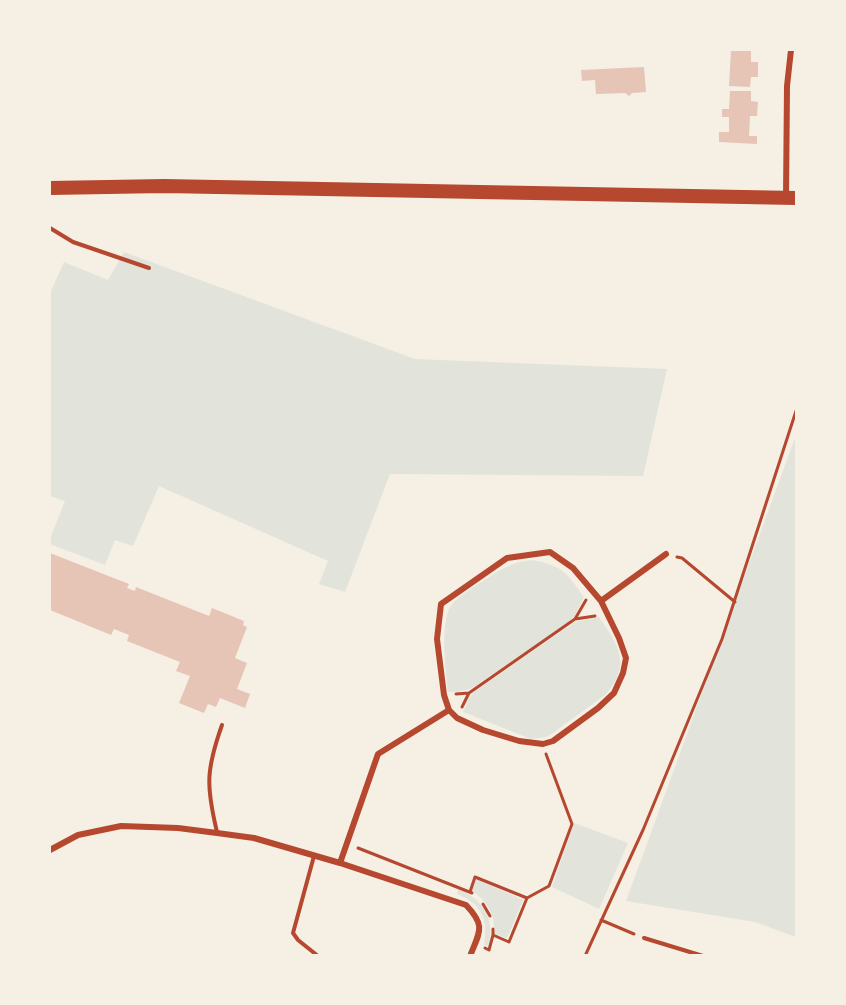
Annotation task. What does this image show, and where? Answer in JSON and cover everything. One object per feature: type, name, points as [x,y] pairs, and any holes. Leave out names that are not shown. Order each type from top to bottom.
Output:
[{"type":"main road","points":[[50,188],[164,186],[791,198]]},
{"type":"street","points":[[791,50],[787,86],[791,198]]},
{"type":"street","points":[[550,552],[573,568],[591,589],[608,614],[620,638],[626,658],[623,673],[614,693],[598,708],[553,741],[543,744],[519,741],[483,730],[457,718],[449,710],[444,695],[437,639],[441,604],[507,558],[550,552]]},
{"type":"street","points":[[601,601],[666,555]]},
{"type":"street","points":[[340,863],[378,754],[449,710]]},
{"type":"street","points":[[50,850],[78,835],[121,826],[178,828],[254,838],[340,863],[466,905],[477,917],[480,931],[470,956]]},
{"type":"lane","points":[[50,228],[73,242],[149,268]]},
{"type":"lane","points":[[217,833],[208,780],[212,755],[222,725]]},
{"type":"lane","points":[[315,856],[293,933],[318,956]]},
{"type":"lane","points":[[644,938],[703,956]]},
{"type":"path","points":[[585,956],[683,737],[735,602],[796,411]]},
{"type":"path","points":[[666,555],[682,558],[735,602]]},
{"type":"path","points":[[575,619],[591,589]]},
{"type":"path","points":[[469,693],[575,619],[608,614]]},
{"type":"path","points":[[493,935],[509,942],[527,898],[549,886],[572,824],[543,744]]},
{"type":"path","points":[[470,892],[475,877],[527,898]]},
{"type":"path","points":[[601,920],[644,938]]},
{"type":"shaded area","points":[[124,252],[415,359],[667,369],[643,476],[390,474],[345,592],[319,584],[328,561],[159,486],[133,546],[115,540],[105,565],[50,544],[65,501],[50,496],[50,293],[64,262],[108,280]]},
{"type":"shaded area","points":[[796,435],[796,937],[755,922],[626,901]]},
{"type":"shaded area","points":[[533,560],[558,568],[568,576],[584,597],[574,617],[472,688],[448,692],[444,633],[452,604],[469,590],[503,569],[520,562]]},
{"type":"shaded area","points":[[599,617],[612,637],[620,656],[618,674],[605,695],[553,733],[546,737],[531,739],[463,712],[474,692],[575,622]]},
{"type":"shaded area","points":[[574,823],[628,843],[599,909],[552,887]]},
{"type":"shaded area","points":[[476,879],[523,900],[507,938],[494,934],[494,921],[489,909],[472,891]]},
{"type":"shaded area","points":[[458,889],[474,898],[485,911],[490,927],[488,946],[484,945],[484,920],[478,908],[457,894]]},
{"type":"building","points":[[731,50],[751,50],[751,62],[758,62],[758,77],[751,77],[750,87],[729,86]]},
{"type":"building","points":[[644,67],[646,92],[632,93],[629,96],[625,93],[596,94],[595,80],[582,81],[581,70]]},
{"type":"building","points":[[730,91],[751,91],[751,101],[758,102],[757,116],[750,116],[749,136],[757,136],[757,144],[719,142],[719,132],[729,132],[729,117],[722,117],[722,109],[729,109]]},
{"type":"building","points":[[50,553],[129,584],[127,588],[135,591],[136,587],[209,616],[212,608],[244,621],[243,625],[247,627],[235,658],[247,663],[237,689],[250,694],[245,708],[220,698],[216,707],[208,704],[204,713],[179,703],[190,676],[176,671],[180,662],[127,641],[129,635],[114,629],[111,635],[50,610]]}]
